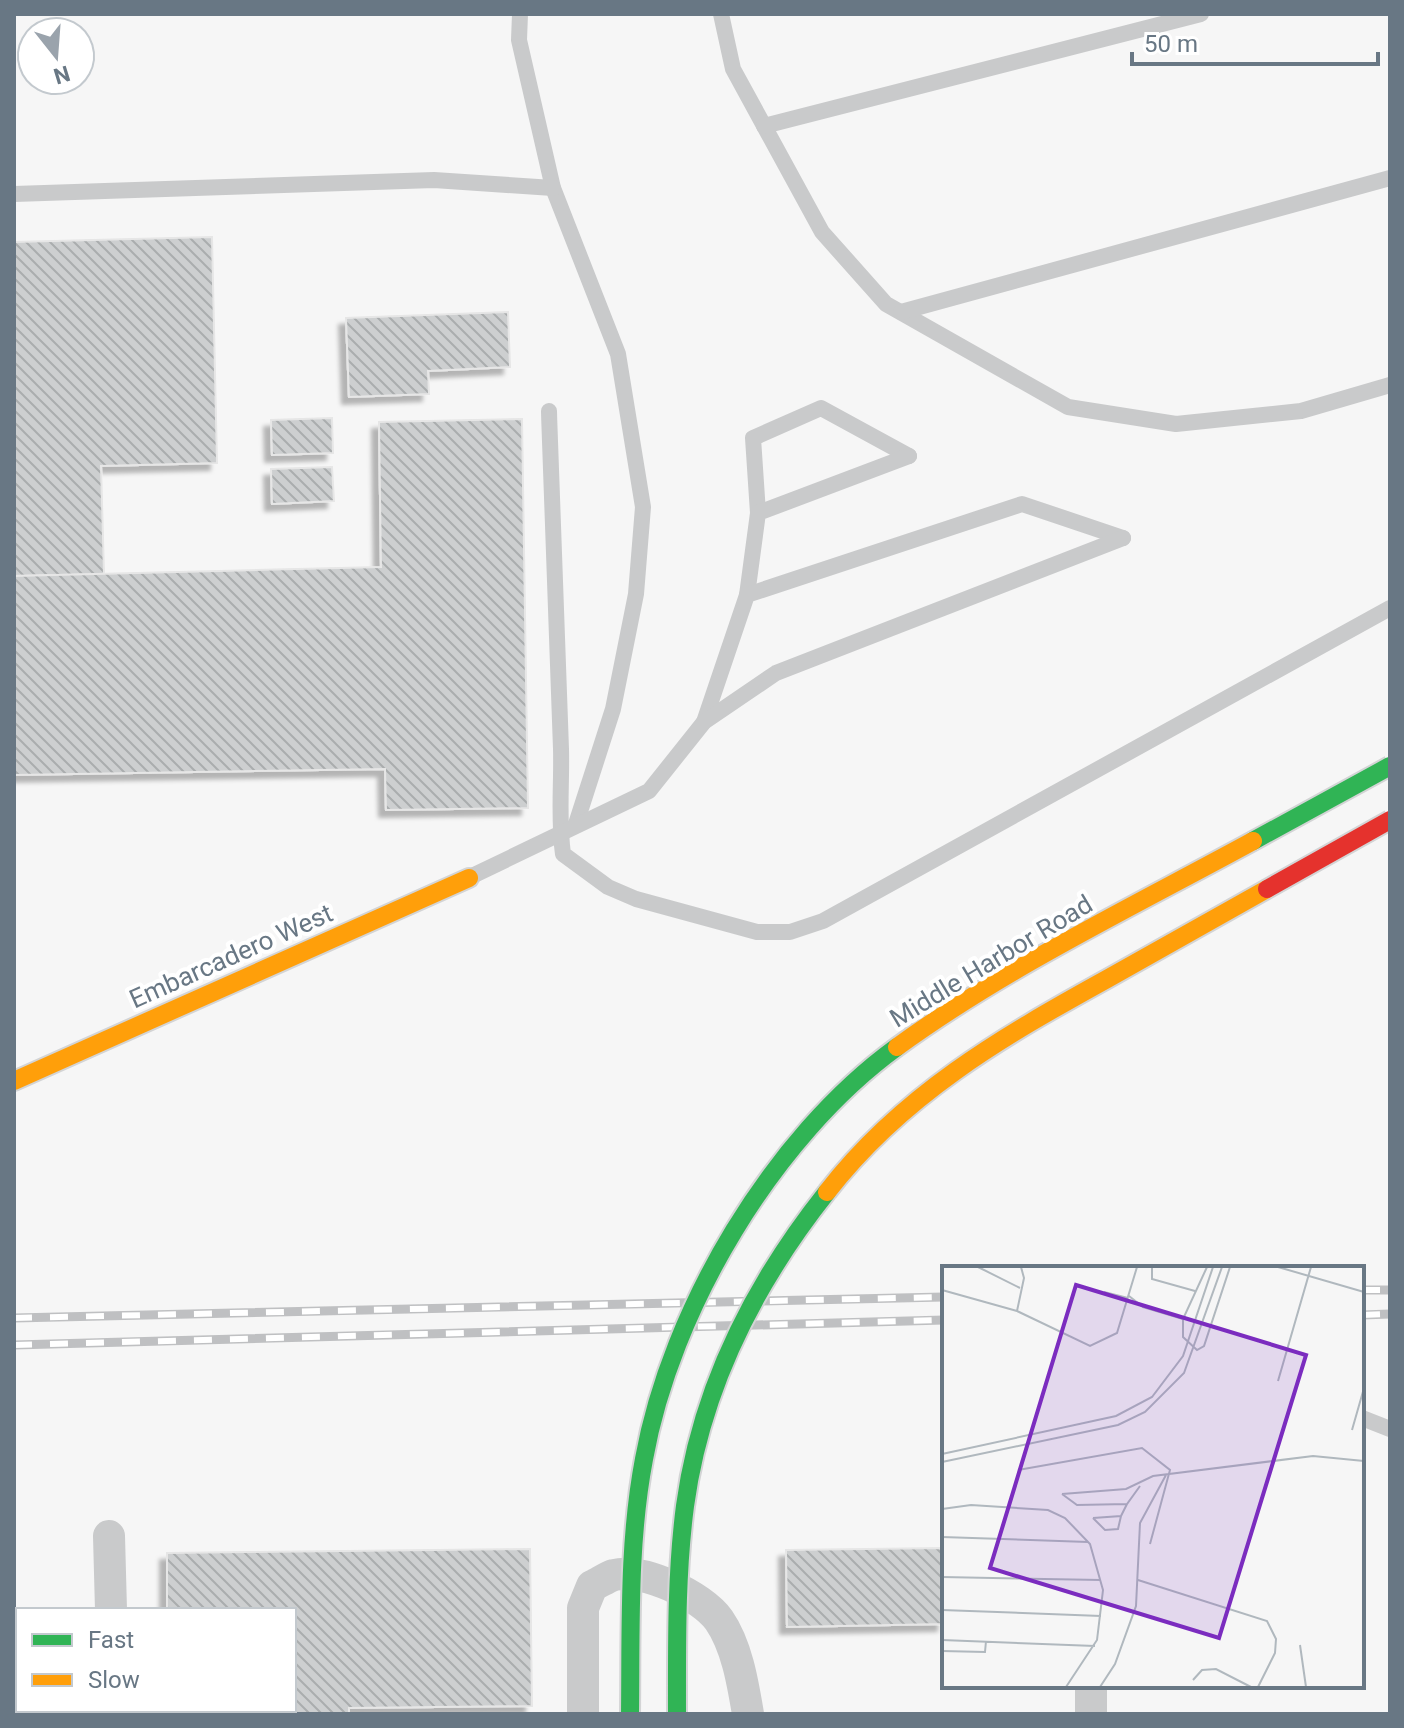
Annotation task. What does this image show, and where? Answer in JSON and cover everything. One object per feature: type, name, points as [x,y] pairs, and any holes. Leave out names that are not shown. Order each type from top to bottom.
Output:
[{"type":"main road","name":"Middle Harbor Road","points":[[630,1714],[637,1506],[651,1424],[676,1351],[710,1271],[754,1199],[802,1138],[857,1078],[929,1021],[1390,766]]},
{"type":"main road","points":[[677,1714],[678,1587],[683,1516],[699,1437],[720,1368],[750,1301],[801,1224],[843,1172],[894,1121],[959,1066],[1061,1004],[1390,820]]},
{"type":"main road","name":"Embarcadero West","points":[[14,1081],[469,878]]},
{"type":"street","points":[[109,1536],[111,1608]]},
{"type":"street","points":[[583,1714],[583,1608],[592,1586],[616,1575],[658,1579],[702,1602],[719,1621],[732,1648],[748,1714]]},
{"type":"street","points":[[1091,1688],[1091,1714]]},
{"type":"lane","points":[[520,14],[519,40],[553,188],[618,354],[643,507],[636,594],[613,709],[576,824]]},
{"type":"lane","points":[[721,14],[733,69],[822,232],[886,304],[1068,407],[1176,424],[1301,411],[1390,385]]},
{"type":"lane","points":[[764,126],[1201,14]]},
{"type":"lane","points":[[901,312],[1390,178]]},
{"type":"lane","points":[[14,194],[434,180],[553,188]]},
{"type":"lane","points":[[704,722],[747,595],[758,513],[753,438],[821,408],[909,456],[758,513]]},
{"type":"lane","points":[[549,411],[563,854],[608,887],[636,899],[757,932],[790,932],[823,921],[1390,608]]},
{"type":"lane","points":[[469,878],[649,791],[704,722],[776,673],[1123,538],[1022,504],[747,595]]},
{"type":"lane","points":[[1364,1419],[1390,1429]]},
{"type":"building","points":[[212,237],[217,463],[101,466],[104,574],[14,576],[14,242]]},
{"type":"building","points":[[508,312],[510,367],[428,371],[429,394],[349,397],[346,318]]},
{"type":"building","points":[[332,418],[333,453],[272,455],[271,420]]},
{"type":"building","points":[[522,419],[528,808],[386,810],[385,769],[14,775],[14,576],[381,567],[379,422]]},
{"type":"building","points":[[332,467],[334,501],[272,504],[271,469]]},
{"type":"building","points":[[942,1548],[942,1624],[787,1627],[786,1550]]},
{"type":"building","points":[[530,1549],[532,1706],[349,1708],[349,1714],[168,1714],[296,1712],[296,1608],[167,1608],[167,1553]]},
{"type":"railway","points":[[1364,1290],[1390,1290]]},
{"type":"railway","points":[[14,1318],[942,1297]]},
{"type":"railway","points":[[1364,1315],[1390,1314]]},
{"type":"railway","points":[[14,1345],[942,1320]]},
{"type":"traffic: slow","points":[[897,1047],[982,990],[1253,841]]},
{"type":"traffic: slow","points":[[14,1081],[469,878]]},
{"type":"traffic: slow","points":[[827,1192],[856,1157],[888,1126],[921,1097],[992,1046],[1267,889]]},
{"type":"traffic: fast","points":[[1253,841],[1390,766]]},
{"type":"traffic: fast","points":[[630,1714],[635,1522],[644,1459],[677,1344],[703,1286],[734,1230],[770,1177],[809,1128],[852,1084],[897,1047]]},
{"type":"traffic: fast","points":[[677,1714],[682,1532],[693,1462],[704,1420],[718,1379],[754,1301],[776,1263],[827,1192]]},
{"type":"traffic: jam","points":[[1267,889],[1390,820]]}]
